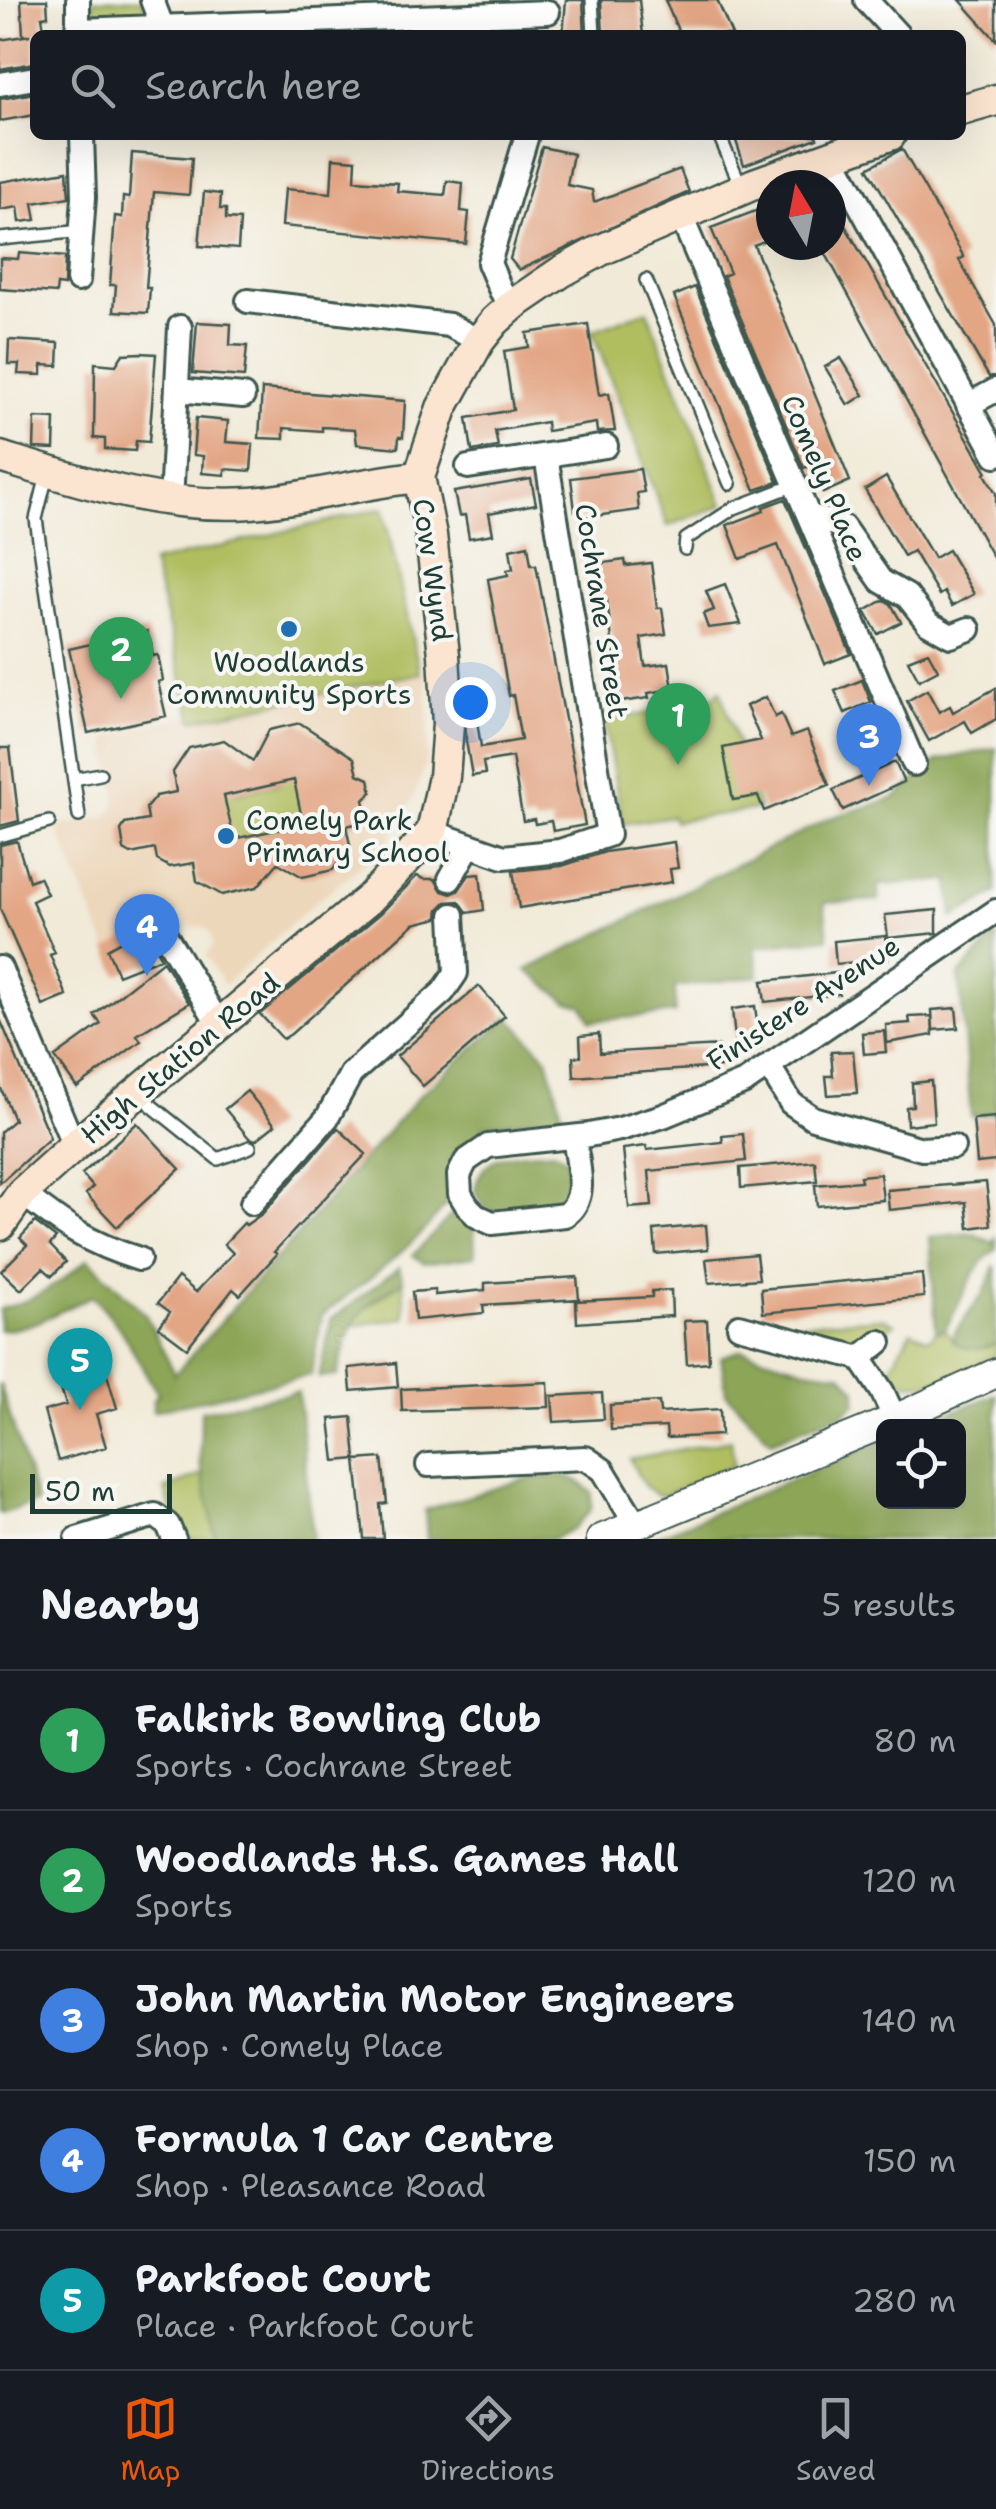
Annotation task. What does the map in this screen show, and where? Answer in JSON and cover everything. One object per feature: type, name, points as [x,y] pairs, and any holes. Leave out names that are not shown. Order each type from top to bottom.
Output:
[{"type":"main road","points":[[966,109],[996,100]]},
{"type":"main road","name":"Cow Wynd","points":[[432,832],[444,777],[446,693],[430,535],[419,477],[442,408],[479,341],[514,304],[601,250],[742,189],[876,140]]},
{"type":"main road","points":[[0,457],[111,490],[171,502],[253,503],[379,480],[419,477]]},
{"type":"main road","name":"High Station Road","points":[[0,1225],[22,1193],[369,898],[432,832]]},
{"type":"street","points":[[78,0],[78,30]]},
{"type":"street","points":[[152,0],[162,26]]},
{"type":"street","points":[[866,0],[893,30]]},
{"type":"street","points":[[106,30],[296,11],[548,16]]},
{"type":"street","points":[[0,84],[30,79]]},
{"type":"street","points":[[78,280],[83,231],[82,140]]},
{"type":"street","points":[[514,304],[501,291],[489,263],[526,140]]},
{"type":"street","points":[[832,156],[996,455]]},
{"type":"street","name":"Comely Place","points":[[681,216],[914,764]]},
{"type":"street","points":[[248,300],[449,325],[479,341]]},
{"type":"street","points":[[171,502],[180,327]]},
{"type":"street","points":[[176,390],[244,396]]},
{"type":"street","points":[[968,405],[996,390]]},
{"type":"street","points":[[468,467],[606,446]]},
{"type":"street","name":"Cochrane Street","points":[[469,846],[504,857],[560,851],[608,836],[546,456]]},
{"type":"street","points":[[808,515],[844,527],[881,581],[907,596],[928,623],[951,636],[969,628]]},
{"type":"street","points":[[432,832],[469,846],[450,880]]},
{"type":"street","name":"Finistere Avenue","points":[[574,1137],[580,1197],[576,1208],[565,1214],[492,1222],[477,1216],[460,1194],[459,1175],[466,1161],[488,1146],[620,1129],[746,1082],[996,910]]},
{"type":"street","points":[[152,913],[220,1026]]},
{"type":"street","points":[[252,1203],[327,1118],[351,1074],[443,992],[456,974],[453,915]]},
{"type":"street","points":[[0,968],[74,1146]]},
{"type":"street","points":[[769,1066],[791,1103],[813,1118],[922,1150],[953,1148]]},
{"type":"street","points":[[22,1193],[96,1246],[139,1260]]},
{"type":"street","points":[[739,1326],[860,1358],[895,1419],[996,1373]]},
{"type":"street","points":[[860,1358],[880,1342]]},
{"type":"street","points":[[601,1539],[876,1427]]},
{"type":"street","points":[[428,1464],[586,1458],[603,1470],[636,1524]]},
{"type":"street","points":[[77,1539],[154,1515],[168,1524],[174,1539]]},
{"type":"lane","points":[[592,0],[594,30]]},
{"type":"lane","points":[[721,140],[742,189]]},
{"type":"lane","points":[[0,239],[83,231]]},
{"type":"lane","points":[[646,280],[730,484]]},
{"type":"lane","points":[[56,474],[36,520],[79,816]]},
{"type":"lane","points":[[685,549],[686,539],[734,508],[795,485]]},
{"type":"lane","points":[[74,779],[100,774]]},
{"type":"lane","points":[[0,836],[49,822]]},
{"type":"lane","points":[[140,1091],[152,1106],[218,1159],[250,1148]]},
{"type":"shaded area","name":"Comely Park Primary School","points":[[426,672],[427,759],[415,794],[385,847],[314,903],[224,985],[206,956],[213,946],[210,932],[203,926],[190,928],[180,912],[168,918],[161,908],[142,918],[148,926],[107,949],[56,826],[105,818],[114,809],[116,792],[106,742],[112,734],[190,715],[197,720]]},
{"type":"green space","points":[[93,0],[142,0],[147,11],[139,17],[102,19],[93,11]]},
{"type":"green space","points":[[647,310],[723,505],[668,526],[592,331]]},
{"type":"green space","name":"Woodlands Community Sports","points":[[383,508],[420,673],[193,720],[152,563]]},
{"type":"green space","points":[[720,690],[759,809],[623,824],[604,721],[709,702]]},
{"type":"green space","points":[[996,748],[996,893],[953,918],[949,880],[878,885],[879,900],[824,903],[828,938],[755,947],[759,976],[675,987],[675,1013],[591,1021],[582,1005],[568,1002],[527,970],[830,818],[895,798],[937,761]]},
{"type":"green space","points":[[290,770],[317,813],[302,833],[290,827],[241,838],[233,849],[221,788],[236,794],[280,784]]},
{"type":"green space","points":[[996,936],[996,1113],[971,1116],[959,975]]},
{"type":"green space","points":[[509,1017],[547,1058],[563,1116],[483,1126],[477,1153],[440,1212],[404,1250],[322,1315],[311,1375],[153,1411],[153,1400],[158,1394],[121,1330],[92,1296],[36,1323],[0,1330],[0,1309],[47,1290],[88,1259],[145,1314],[175,1374],[420,1095]]},
{"type":"green space","points":[[553,1151],[567,1159],[568,1165],[566,1189],[556,1205],[497,1213],[485,1207],[475,1193],[478,1179],[492,1162],[514,1154]]},
{"type":"green space","points":[[458,1208],[474,1229],[475,1256],[424,1263],[413,1255]]},
{"type":"green space","points":[[972,1233],[993,1243],[996,1238],[996,1250],[980,1264],[945,1329],[936,1332],[930,1237]]},
{"type":"green space","points":[[996,1265],[996,1344],[979,1349],[963,1347],[953,1341],[955,1332],[983,1294]]},
{"type":"green space","points":[[399,1267],[403,1281],[373,1301],[356,1319],[337,1376],[319,1377],[331,1320]]},
{"type":"green space","points":[[403,1281],[405,1318],[349,1326],[363,1310]]},
{"type":"green space","points":[[883,1318],[895,1324],[851,1351],[766,1326]]},
{"type":"green space","points":[[945,1329],[967,1347],[996,1344],[996,1355],[926,1383],[900,1381],[891,1373],[911,1331],[929,1339]]},
{"type":"green space","points":[[741,1350],[806,1369],[842,1374],[856,1390],[856,1403],[846,1412],[771,1441],[726,1393],[721,1357]]},
{"type":"green space","points":[[0,1384],[37,1503],[0,1514]]},
{"type":"green space","points":[[298,1392],[313,1539],[216,1539],[200,1463],[201,1411]]},
{"type":"green space","points":[[996,1394],[996,1539],[651,1539],[876,1444],[876,1509],[966,1509],[966,1419],[935,1419]]},
{"type":"green space","points":[[731,1440],[734,1465],[663,1496],[646,1487],[630,1459]]},
{"type":"green space","points":[[203,1474],[216,1539],[180,1539],[165,1489]]},
{"type":"green space","points":[[562,1475],[579,1481],[592,1493],[591,1510],[574,1528],[554,1539],[427,1539],[425,1510],[525,1479]]},
{"type":"building","points":[[21,0],[47,0],[48,16],[42,17],[44,30],[30,30],[30,35],[23,35]]},
{"type":"building","points":[[566,0],[583,0],[585,30],[563,30]]},
{"type":"building","points":[[601,0],[639,0],[642,30],[603,30]]},
{"type":"building","points":[[665,0],[717,0],[730,30],[678,30]]},
{"type":"building","points":[[960,0],[996,0],[996,40]]},
{"type":"building","points":[[30,35],[30,64],[0,69],[0,40]]},
{"type":"building","points":[[30,94],[30,116],[0,121],[0,99]]},
{"type":"building","points":[[736,140],[812,140],[744,165]]},
{"type":"building","points":[[542,147],[573,154],[567,185],[592,190],[594,202],[680,169],[689,192],[519,270],[510,259]]},
{"type":"building","points":[[902,149],[964,257],[959,260],[996,325],[996,375],[989,377],[868,168]]},
{"type":"building","points":[[132,153],[192,158],[189,195],[154,192],[146,288],[150,288],[148,313],[114,311],[116,285],[110,285],[115,216],[122,217],[123,197],[129,198]]},
{"type":"building","points":[[333,158],[356,160],[355,180],[398,183],[397,191],[445,195],[447,181],[463,183],[461,211],[469,212],[466,244],[282,226],[285,189],[331,193]]},
{"type":"building","points":[[67,171],[69,197],[33,203],[36,220],[20,222],[18,207],[0,210],[0,182]]},
{"type":"building","points":[[204,192],[221,194],[220,209],[226,209],[226,219],[240,220],[238,249],[199,246]]},
{"type":"building","points":[[756,211],[756,260],[760,260],[850,481],[823,493],[812,465],[804,468],[723,276],[730,273],[711,228]]},
{"type":"building","points":[[846,227],[987,472],[996,493],[996,563],[829,260],[846,260]]},
{"type":"building","points":[[19,253],[65,257],[64,286],[57,285],[56,293],[0,289],[0,258],[18,259]]},
{"type":"building","points":[[695,287],[778,482],[755,490],[674,296]]},
{"type":"building","points":[[197,322],[231,324],[230,345],[247,346],[244,377],[193,373]]},
{"type":"building","points":[[588,324],[599,395],[609,393],[615,431],[597,432],[596,423],[547,431],[546,422],[495,431],[498,447],[472,451],[467,418],[513,410],[504,351],[529,347],[527,333]]},
{"type":"building","points":[[9,340],[59,343],[58,366],[42,365],[42,375],[18,374],[19,364],[8,364]]},
{"type":"building","points":[[123,354],[156,354],[149,442],[136,441],[135,451],[105,449],[105,439],[94,438],[95,363],[116,365]]},
{"type":"building","points":[[841,358],[864,395],[848,405],[825,367]]},
{"type":"building","points":[[262,389],[405,401],[403,437],[399,437],[398,448],[357,444],[355,429],[284,428],[284,439],[259,438]]},
{"type":"building","points":[[35,418],[55,419],[54,449],[34,448]]},
{"type":"building","points":[[196,418],[228,421],[226,442],[253,444],[251,471],[225,469],[225,475],[202,473],[203,456],[193,455]]},
{"type":"building","points":[[640,469],[644,492],[637,493],[639,510],[580,518],[579,510],[575,511],[571,478]]},
{"type":"building","points":[[886,477],[934,558],[948,550],[974,594],[952,606],[944,592],[939,595],[913,551],[904,556],[865,490]]},
{"type":"building","points":[[531,479],[536,504],[489,513],[493,534],[469,538],[465,515],[459,516],[454,492]]},
{"type":"building","points":[[785,499],[851,654],[825,664],[778,545],[740,559],[727,525]]},
{"type":"building","points":[[528,545],[531,565],[536,565],[585,825],[553,831],[551,821],[523,821],[512,757],[483,762],[485,774],[472,776],[466,741],[465,696],[482,693],[486,712],[476,714],[481,747],[521,740],[488,579],[508,575],[507,570],[513,569],[510,549]]},
{"type":"building","points":[[625,560],[626,566],[651,563],[657,608],[662,608],[666,634],[641,638],[645,666],[669,663],[673,689],[648,693],[649,698],[620,702],[607,601],[602,602],[597,564]]},
{"type":"building","points":[[725,584],[741,624],[708,628],[703,614],[714,610],[706,591]]},
{"type":"building","points":[[884,600],[891,604],[901,622],[878,634],[865,611]]},
{"type":"building","points":[[147,631],[153,656],[158,655],[163,680],[158,682],[166,716],[88,733],[69,649]]},
{"type":"building","points":[[928,652],[938,670],[919,680],[908,660]]},
{"type":"building","points":[[862,680],[871,702],[845,713],[835,691]]},
{"type":"building","points":[[996,688],[996,719],[972,733],[965,721],[929,741],[907,701],[927,690],[939,712],[950,706],[953,712]]},
{"type":"building","points":[[766,697],[775,717],[781,714],[791,737],[807,731],[829,785],[764,811],[758,796],[733,800],[723,748],[761,740],[746,706]]},
{"type":"building","points":[[300,723],[354,758],[358,774],[369,779],[372,792],[364,800],[369,821],[346,826],[350,845],[333,870],[303,877],[278,863],[257,887],[222,895],[197,881],[194,863],[170,867],[157,860],[155,849],[131,854],[124,850],[121,830],[125,824],[148,820],[146,808],[156,796],[176,792],[173,772],[189,748],[224,740],[253,761],[269,730]],"holes":[[[294,780],[303,824],[234,839],[224,796]]]},
{"type":"building","points":[[0,748],[10,748],[19,821],[0,826]]},
{"type":"building","points":[[895,762],[904,782],[843,810],[833,790]]},
{"type":"building","points":[[17,841],[29,881],[39,877],[47,894],[32,901],[55,953],[50,955],[67,996],[43,1006],[0,909],[0,845]]},
{"type":"building","points":[[674,842],[678,868],[670,869],[672,882],[519,908],[513,871],[562,866],[605,852]]},
{"type":"building","points":[[480,874],[484,910],[468,913],[459,901],[446,902],[439,909],[438,918],[414,924],[291,1034],[283,1039],[260,1014],[381,913],[417,876],[435,879],[442,891],[451,894],[458,891],[469,875]]},
{"type":"building","points":[[937,910],[937,933],[888,938],[885,915]]},
{"type":"building","points":[[144,928],[161,958],[118,975],[107,949]]},
{"type":"building","points":[[885,936],[888,959],[836,964],[834,941]]},
{"type":"building","points":[[163,961],[189,1003],[137,1035],[141,1041],[77,1088],[55,1057],[101,1024],[94,1015]]},
{"type":"building","points":[[837,973],[839,994],[765,1002],[762,981]]},
{"type":"building","points":[[479,986],[505,1016],[423,1086],[397,1056]]},
{"type":"building","points":[[755,1006],[760,1047],[736,1050],[732,1009]]},
{"type":"building","points":[[956,1008],[958,1028],[933,1030],[932,1010]]},
{"type":"building","points":[[932,1016],[933,1035],[887,1043],[886,1025],[910,1023],[909,1017]]},
{"type":"building","points":[[0,1019],[50,1138],[0,1183],[0,1132],[14,1120],[0,1086]]},
{"type":"building","points":[[884,1031],[886,1052],[864,1054],[862,1033]]},
{"type":"building","points":[[599,1034],[600,1053],[719,1046],[720,1067],[574,1077],[573,1057],[581,1056],[580,1036]]},
{"type":"building","points":[[853,1051],[857,1093],[828,1095],[826,1076],[833,1076],[831,1052]]},
{"type":"building","points":[[931,1081],[934,1122],[907,1125],[906,1107],[913,1106],[912,1083]]},
{"type":"building","points":[[247,1091],[275,1125],[256,1140],[249,1138],[225,1109]]},
{"type":"building","points":[[995,1117],[996,1161],[977,1163],[973,1119]]},
{"type":"building","points":[[137,1123],[180,1169],[117,1227],[86,1194],[93,1187],[82,1174]]},
{"type":"building","points":[[338,1128],[366,1154],[274,1252],[277,1254],[240,1295],[233,1289],[187,1348],[159,1327],[170,1312],[158,1303],[178,1277],[196,1292],[233,1253],[224,1244],[244,1223],[263,1213]]},
{"type":"building","points":[[743,1134],[746,1161],[649,1171],[652,1206],[629,1208],[623,1149],[723,1142],[722,1136]]},
{"type":"building","points":[[815,1161],[817,1181],[741,1188],[740,1168]]},
{"type":"building","points":[[880,1174],[883,1200],[817,1206],[815,1185],[861,1181],[860,1176]]},
{"type":"building","points":[[986,1182],[991,1225],[969,1228],[966,1202],[889,1210],[887,1190]]},
{"type":"building","points":[[35,1222],[56,1238],[50,1245],[66,1262],[52,1276],[43,1268],[21,1290],[1,1271],[27,1245],[20,1238]]},
{"type":"building","points":[[706,1225],[708,1249],[656,1254],[654,1230]]},
{"type":"building","points":[[756,1254],[759,1279],[709,1283],[706,1259]]},
{"type":"building","points":[[922,1274],[924,1297],[763,1313],[761,1289]]},
{"type":"building","points":[[577,1277],[579,1299],[483,1305],[484,1313],[415,1320],[412,1292],[435,1290],[435,1295],[485,1290],[485,1283]]},
{"type":"building","points":[[671,1290],[672,1316],[577,1323],[576,1301],[652,1297],[652,1291]]},
{"type":"building","points":[[707,1320],[709,1362],[687,1364],[684,1321]]},
{"type":"building","points":[[102,1358],[117,1408],[96,1414],[106,1447],[58,1461],[44,1411],[66,1405],[56,1371]]},
{"type":"building","points":[[396,1363],[398,1387],[351,1391],[349,1368]]},
{"type":"building","points":[[548,1382],[549,1407],[402,1411],[401,1389]]},
{"type":"building","points":[[602,1393],[604,1419],[554,1422],[552,1396]]},
{"type":"building","points":[[659,1402],[660,1413],[720,1409],[721,1435],[667,1438],[666,1427],[611,1430],[610,1405]]},
{"type":"building","points":[[352,1417],[356,1459],[335,1461],[330,1419]]},
{"type":"building","points":[[382,1458],[387,1503],[380,1504],[383,1539],[364,1539],[356,1460]]},
{"type":"place","name":"Woodlands Community Sports","points":[[289,629]]},
{"type":"place","name":"Woodlands H.S. Games Hall","points":[[121,699]]},
{"type":"place","name":"Falkirk Bowling Club","points":[[678,765]]},
{"type":"place","name":"John Martin Motor Engineers","points":[[869,786]]},
{"type":"place","name":"Comely Park Primary School","points":[[226,836]]},
{"type":"place","name":"Formula 1 Car Centre","points":[[147,976]]},
{"type":"place","name":"Parkfoot Court","points":[[80,1410]]}]
